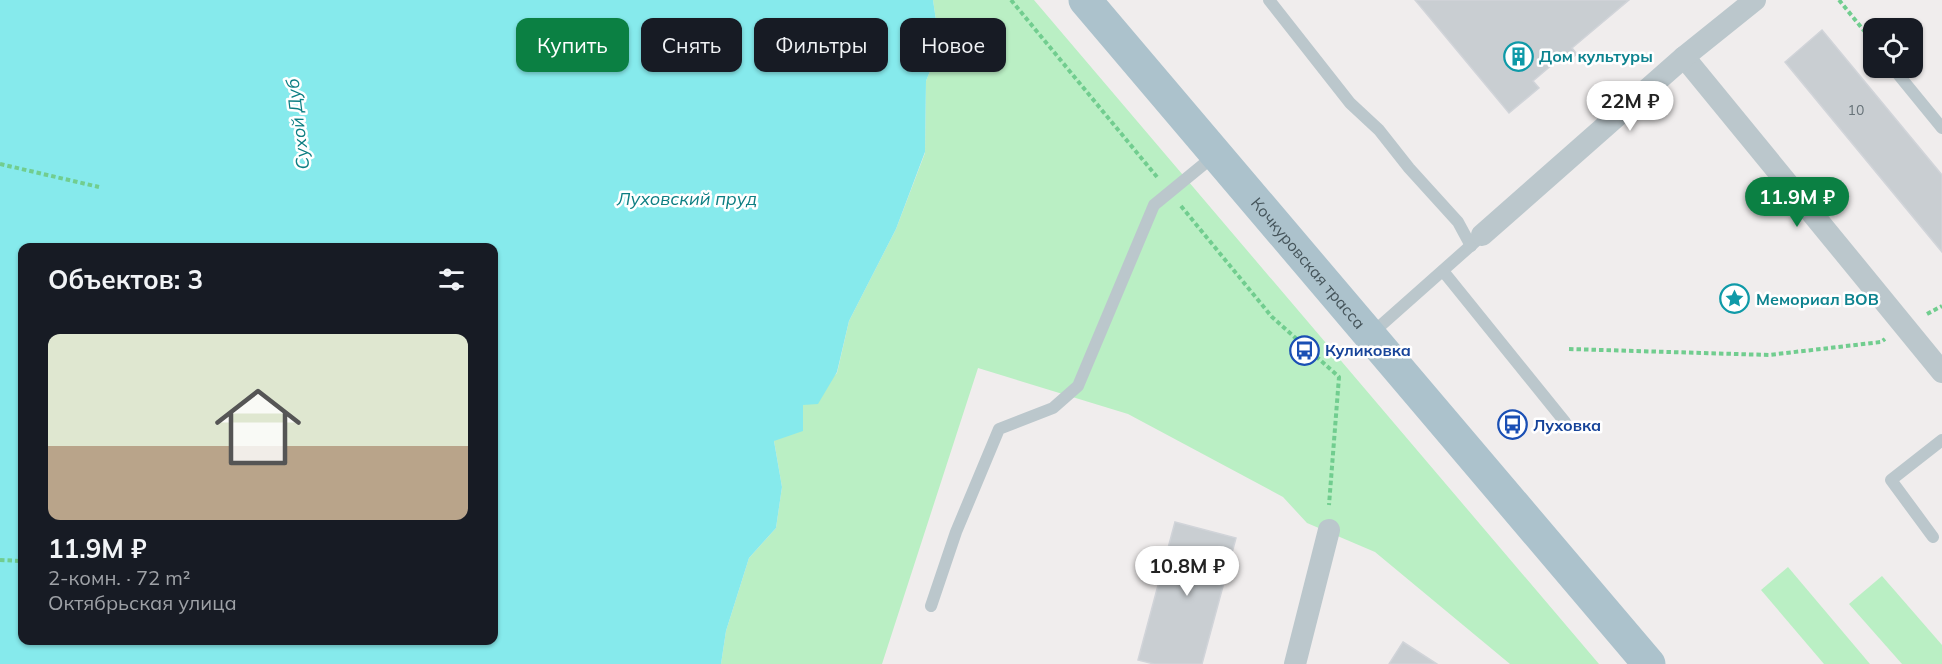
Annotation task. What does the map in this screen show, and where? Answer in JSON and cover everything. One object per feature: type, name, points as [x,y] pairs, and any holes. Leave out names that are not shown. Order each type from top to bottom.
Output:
[{"type":"main road","name":"Кочкуровская трасса","points":[[1085,0],[1649,664]]},
{"type":"street","points":[[1477,241],[1684,57],[1755,0]]},
{"type":"street","points":[[1684,57],[1904,327],[1939,364]]},
{"type":"street","points":[[1295,664],[1329,530]]},
{"type":"lane","points":[[1269,0],[1350,103],[1379,130],[1409,168],[1477,241],[1369,336]]},
{"type":"lane","points":[[1901,78],[1942,128]]},
{"type":"lane","points":[[931,606],[956,532],[999,429],[1053,408],[1078,386],[1154,205],[1216,154]]},
{"type":"lane","points":[[1443,271],[1565,422]]},
{"type":"lane","points":[[1933,537],[1891,480],[1942,440]]},
{"type":"path","points":[[1839,0],[1863,29]]},
{"type":"path","points":[[0,164],[99,187]]},
{"type":"path","points":[[1569,349],[1769,355],[1881,342],[1942,306]]},
{"type":"path","points":[[1329,530],[1329,475],[1339,377]]},
{"type":"path","points":[[0,560],[18,561]]},
{"type":"green space","points":[[933,0],[1034,0],[1599,664],[1510,664],[1375,552],[1307,523],[1283,497],[1128,414],[978,368],[882,664],[721,664],[726,631],[749,558],[776,528],[782,487],[774,441],[803,405],[837,373],[849,321],[896,229],[925,153],[926,81],[930,72],[1006,72],[1006,18],[936,18]]},
{"type":"green space","points":[[1788,567],[1870,664],[1824,664],[1761,590]]},
{"type":"green space","points":[[1882,576],[1942,645],[1942,664],[1902,664],[1849,604]]},
{"type":"water","name":"Луховский пруд","points":[[0,0],[933,0],[936,18],[900,18],[900,72],[930,72],[926,81],[925,152],[896,229],[849,321],[837,372],[818,404],[803,405],[803,431],[774,441],[782,487],[776,528],[749,558],[726,631],[721,664],[0,664]]},
{"type":"building","name":"Дом культуры","points":[[1415,0],[1629,0],[1572,48],[1577,54],[1565,63],[1560,58],[1533,81],[1539,88],[1509,113]]},
{"type":"building","points":[[1822,30],[1942,175],[1942,252],[1785,62]]},
{"type":"building","points":[[1175,522],[1236,538],[1202,664],[1154,664],[1138,660]]},
{"type":"building","points":[[1403,642],[1437,664],[1389,664]]},
{"type":"place","name":"Дом культуры","points":[[1518,56]]},
{"type":"place","name":"Мемориал ВОВ","points":[[1735,299]]},
{"type":"place","name":"Куликовка","points":[[1304,350]]},
{"type":"place","name":"Луховка","points":[[1512,425]]},
{"type":"water label","name":"Сухой Дуб","points":[[298,124]]}]
